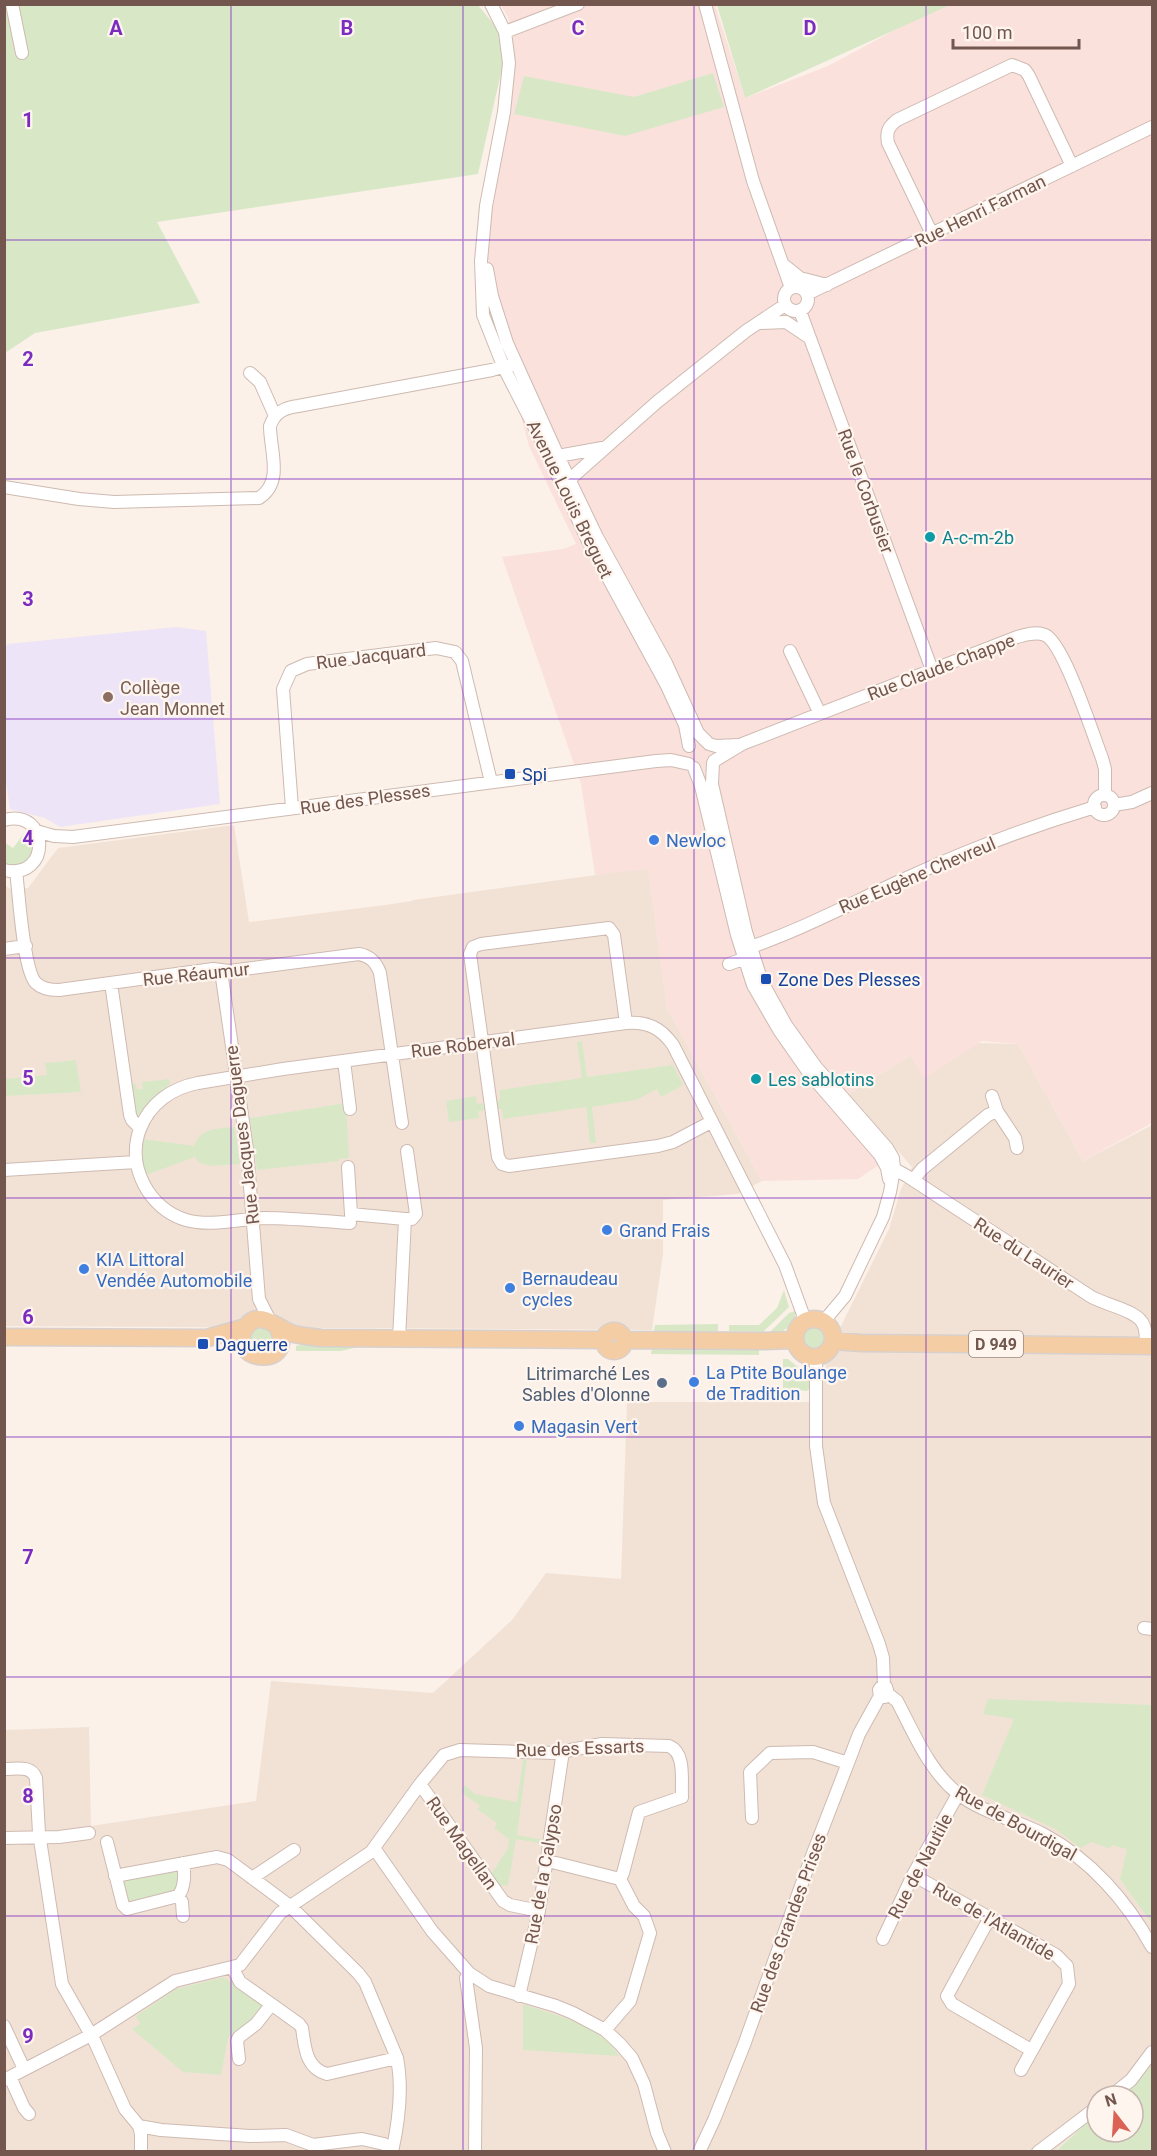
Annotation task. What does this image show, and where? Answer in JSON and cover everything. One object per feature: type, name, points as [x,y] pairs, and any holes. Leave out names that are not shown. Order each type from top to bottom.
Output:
[{"type":"main road","points":[[817,1318],[824,1321],[833,1331],[834,1341],[828,1352],[816,1357],[803,1354],[797,1348],[795,1340],[798,1326],[805,1320],[817,1318]]},
{"type":"main road","points":[[207,1338],[261,1319],[294,1334],[321,1338],[604,1340],[607,1335],[615,1331],[620,1333],[624,1340],[795,1340]]},
{"type":"main road","points":[[245,1349],[242,1338],[249,1324]]},
{"type":"main road","points":[[4,1337],[207,1338],[245,1349],[261,1358],[272,1355],[278,1349],[281,1338],[274,1324]]},
{"type":"main road","points":[[278,1349],[321,1338]]},
{"type":"main road","name":"D 949","points":[[834,1341],[1149,1346]]},
{"type":"street","points":[[12,4],[22,53]]},
{"type":"street","name":"Avenue Louis Breguet","points":[[491,4],[506,32],[509,63],[508,81],[486,206],[480,280],[483,315],[510,365],[554,458],[588,541],[667,686],[684,725],[689,747]]},
{"type":"street","points":[[506,32],[578,4]]},
{"type":"street","points":[[705,4],[753,181],[791,288]]},
{"type":"street","points":[[932,234],[888,143],[886,135],[888,129],[897,120],[987,75],[1012,65],[1025,70],[1072,166]]},
{"type":"street","name":"Rue Henri Farman","points":[[807,294],[1152,127]]},
{"type":"street","points":[[782,263],[800,278],[827,285]]},
{"type":"street","points":[[791,288],[802,288],[807,294],[808,303],[800,310],[791,311],[785,305],[784,294],[791,288]]},
{"type":"street","points":[[565,482],[657,402],[757,323],[785,305]]},
{"type":"street","name":"Rue le Corbusier","points":[[800,310],[932,670]]},
{"type":"street","points":[[757,323],[786,322],[800,329],[811,339]]},
{"type":"street","points":[[4,487],[114,502],[259,498],[268,491],[274,479],[270,426],[275,416],[287,408],[510,365]]},
{"type":"street","points":[[250,373],[260,382],[275,416]]},
{"type":"street","points":[[554,458],[603,448]]},
{"type":"street","name":"Avenue Louis Breguet","points":[[565,482],[666,663],[698,733],[708,743]]},
{"type":"street","name":"Rue Claude Chappe","points":[[714,762],[742,744],[1017,637],[1034,634],[1044,635],[1058,648],[1063,659],[1102,758],[1105,769],[1105,795]]},
{"type":"street","name":"Rue Jacquard","points":[[292,808],[283,689],[291,671],[307,664],[436,648],[455,652],[462,661],[491,782]]},
{"type":"street","points":[[790,651],[820,714]]},
{"type":"street","points":[[745,952],[712,784],[714,750],[708,743],[697,741],[689,747],[686,756],[701,786],[753,986],[778,1030],[809,1073],[891,1169],[890,1192],[883,1217],[845,1296],[824,1321]]},
{"type":"street","name":"Rue Claude Chappe","points":[[708,743],[716,746],[742,744]]},
{"type":"street","name":"Rue des Plesses","points":[[656,761],[677,755],[689,747]]},
{"type":"street","name":"Rue des Plesses","points":[[10,870],[28,867],[39,852],[50,844],[73,837],[656,761],[670,760],[692,766]]},
{"type":"street","points":[[692,766],[703,770],[714,762]]},
{"type":"street","points":[[1114,805],[1132,802],[1152,793]]},
{"type":"street","points":[[1105,795],[1112,799],[1114,805],[1111,811],[1105,814],[1100,813],[1095,807],[1097,799],[1105,795]]},
{"type":"street","name":"Rue Eugène Chevreul","points":[[729,964],[745,952],[936,865],[1022,830],[1095,807]]},
{"type":"street","name":"Rue des Plesses","points":[[4,820],[21,819],[27,821],[36,831],[54,836],[73,837]]},
{"type":"street","points":[[36,831],[39,839],[39,852]]},
{"type":"street","name":"Rue Réaumur","points":[[10,870],[31,973],[37,984],[42,987],[58,990],[213,969],[221,971],[365,955],[377,965],[380,973],[391,1054]]},
{"type":"street","points":[[626,1023],[613,932],[604,927],[473,947],[470,954],[498,1156],[505,1166],[658,1146],[673,1142],[711,1122]]},
{"type":"street","points":[[4,949],[26,946]]},
{"type":"street","name":"Rue Jacques Daguerre","points":[[221,971],[247,1149],[259,1299]]},
{"type":"street","points":[[111,983],[130,1115],[140,1128]]},
{"type":"street","name":"Rue Roberval","points":[[350,1223],[253,1219],[208,1223],[180,1218],[162,1207],[142,1181],[136,1162],[140,1128],[150,1110],[172,1092],[189,1085],[391,1054],[626,1023],[645,1023],[666,1036],[785,1265],[805,1320]]},
{"type":"street","points":[[391,1054],[402,1123]]},
{"type":"street","points":[[344,1061],[350,1109]]},
{"type":"street","points":[[992,1096],[997,1111],[1015,1137],[1017,1148]]},
{"type":"street","points":[[913,1180],[922,1169],[988,1115],[997,1111]]},
{"type":"street","points":[[348,1167],[351,1214],[412,1219],[416,1214],[407,1151]]},
{"type":"street","points":[[4,1170],[136,1162]]},
{"type":"street","name":"Rue du Laurier","points":[[891,1169],[913,1180],[1101,1303],[1135,1315],[1144,1324],[1149,1346]]},
{"type":"street","points":[[399,1339],[405,1219]]},
{"type":"street","points":[[249,1324],[259,1299]]},
{"type":"street","points":[[259,1299],[274,1324]]},
{"type":"street","points":[[816,1357],[816,1446],[824,1503],[879,1644],[883,1658],[884,1692]]},
{"type":"street","name":"Rue des Grandes Prises","points":[[699,2151],[744,2045],[810,1861],[859,1734],[884,1692]]},
{"type":"street","name":"Rue de Bourdigal","points":[[884,1692],[897,1701],[931,1765],[958,1794],[1042,1833],[1078,1857],[1114,1892],[1133,1915],[1152,1947]]},
{"type":"street","name":"Rue des Essarts","points":[[232,1967],[243,1962],[280,1913],[371,1852],[444,1755],[460,1750],[555,1753],[602,1744],[669,1746],[676,1749],[681,1757],[682,1797],[639,1812],[620,1879]]},
{"type":"street","name":"Rue de la Calypso","points":[[519,1996],[548,1861],[563,1751]]},
{"type":"street","points":[[752,1818],[750,1772],[770,1753],[813,1752],[848,1763]]},
{"type":"street","points":[[4,1769],[27,1769],[34,1773],[40,1837],[62,1984],[92,2035],[125,2109],[139,2126],[141,2151]]},
{"type":"street","name":"Rue Magellan","points":[[420,1784],[503,1901],[510,1905],[539,1911]]},
{"type":"street","name":"Rue de Nautile","points":[[883,1939],[913,1875],[958,1794]]},
{"type":"street","points":[[4,1838],[89,1833]]},
{"type":"street","points":[[107,1842],[123,1905],[127,1909],[178,1896],[181,1893],[183,1863]]},
{"type":"street","points":[[374,1848],[432,1931],[469,1973],[489,1986],[556,2006],[605,2030],[632,2058],[644,2084],[657,2133],[665,2151]]},
{"type":"street","points":[[252,1878],[294,1850]]},
{"type":"street","points":[[115,1876],[223,1857],[290,1906],[365,1982],[397,2058],[401,2079],[397,2128],[392,2151],[384,2144],[370,2140],[357,2139],[313,2145],[286,2135],[250,2136],[161,2130],[139,2126]]},
{"type":"street","points":[[548,1861],[620,1879],[634,1906],[644,1916],[650,1933],[630,2001],[605,2030]]},
{"type":"street","name":"Rue de l'Atlantide","points":[[913,1875],[1056,1955],[1067,1966],[1069,1984],[1021,2070]]},
{"type":"street","points":[[178,1896],[182,1902],[183,1916]]},
{"type":"street","points":[[989,1919],[947,1996],[952,2004],[1031,2050]]},
{"type":"street","points":[[29,2114],[7,2079],[92,2035],[175,1981],[232,1967],[240,1982],[302,2028],[310,2063],[322,2072],[327,2074],[397,2058]]},
{"type":"street","points":[[469,1973],[466,1978],[476,2048],[475,2151]]},
{"type":"street","points":[[239,2059],[237,2041],[239,2037],[256,2024],[271,2005]]},
{"type":"street","points":[[5,2030],[24,2069]]},
{"type":"street","points":[[1126,2084],[1152,2052]]},
{"type":"street","points":[[1038,2151],[1085,2116]]},
{"type":"street","points":[[370,2140],[377,2139],[397,2128]]},
{"type":"shaded area","points":[[501,5],[715,5],[745,98],[828,66],[912,21],[948,5],[1152,5],[1152,1123],[1083,1161],[1018,1044],[982,1041],[924,1079],[910,1056],[848,1094],[898,1152],[858,1179],[762,1181],[667,1008],[648,869],[595,875],[581,784],[502,557],[563,549],[576,544],[529,446],[481,267],[513,37],[508,17]]},
{"type":"shaded area","name":"Collège Jean Monnet","points":[[176,627],[206,631],[220,804],[60,827],[45,818],[10,809],[4,769],[5,647],[8,644]]},
{"type":"shaded area","points":[[234,825],[249,922],[648,868],[667,1008],[762,1181],[738,1194],[663,1200],[663,1254],[652,1330],[5,1326],[4,885],[11,889],[28,888],[58,848]]},
{"type":"shaded area","points":[[977,1043],[1018,1044],[1083,1161],[1152,1125],[1152,2063],[1129,2084],[1085,2084],[1085,2124],[1055,2151],[5,2151],[4,1730],[89,1727],[91,1826],[256,1801],[271,1681],[433,1693],[512,1620],[546,1573],[621,1579],[627,1402],[812,1402],[841,1326],[889,1229],[901,1189],[912,1167],[848,1094],[910,1056]]},
{"type":"green space","points":[[717,4],[950,5],[745,98]]},
{"type":"green space","points":[[5,5],[478,5],[508,42],[478,174],[157,222],[200,303],[35,333],[5,353]]},
{"type":"green space","points":[[713,73],[724,107],[625,136],[514,114],[524,76],[634,97]]},
{"type":"green space","points":[[29,827],[36,848],[28,863],[5,866],[4,842],[13,848]]},
{"type":"green space","points":[[582,1041],[587,1077],[673,1065],[683,1085],[661,1097],[657,1089],[636,1100],[592,1107],[596,1143],[590,1143],[586,1107],[503,1119],[502,1109],[496,1109],[495,1101],[500,1100],[500,1090],[582,1078],[577,1042]]},
{"type":"green space","points":[[76,1060],[81,1092],[5,1096],[5,1079],[47,1075],[45,1063]]},
{"type":"green space","points":[[169,1079],[170,1084],[150,1101],[140,1114],[135,1116],[129,1084],[135,1083],[137,1089],[143,1089],[142,1082]]},
{"type":"green space","points":[[476,1096],[477,1104],[483,1103],[484,1111],[478,1111],[479,1118],[449,1122],[446,1101]]},
{"type":"green space","points":[[346,1103],[349,1158],[257,1170],[250,1118]]},
{"type":"green space","points":[[235,1127],[240,1164],[212,1166],[199,1163],[195,1157],[146,1175],[142,1164],[143,1139],[194,1146],[205,1132]]},
{"type":"green space","points":[[784,1290],[789,1307],[763,1332],[729,1331],[729,1325],[759,1325],[777,1308]]},
{"type":"green space","points":[[795,1311],[795,1318],[787,1328],[780,1333],[767,1335],[789,1313]]},
{"type":"green space","points":[[718,1324],[718,1331],[654,1331],[655,1325]]},
{"type":"green space","points":[[814,1325],[823,1329],[827,1338],[823,1347],[814,1351],[805,1347],[801,1338],[805,1329]]},
{"type":"green space","points":[[254,1327],[270,1327],[275,1342],[266,1351],[249,1344],[250,1331]]},
{"type":"green space","points":[[305,1344],[367,1345],[341,1351],[296,1351],[296,1346]]},
{"type":"green space","points":[[759,1346],[759,1355],[651,1354],[652,1348]]},
{"type":"green space","points":[[783,1359],[788,1359],[809,1376],[807,1391],[783,1389]]},
{"type":"green space","points":[[988,1699],[1152,1705],[1152,1924],[1120,1879],[1127,1849],[1112,1845],[1110,1849],[1092,1842],[1080,1848],[1057,1830],[982,1795],[1014,1719],[983,1714]]},
{"type":"green space","points":[[527,1758],[517,1835],[545,1840],[544,1844],[516,1839],[508,1886],[502,1885],[500,1891],[490,1876],[508,1848],[509,1839],[494,1828],[497,1823],[477,1809],[480,1806],[461,1792],[465,1785],[475,1794],[517,1802],[523,1760]]},
{"type":"green space","points":[[176,1870],[179,1872],[178,1890],[131,1904],[126,1901],[122,1882],[124,1879]]},
{"type":"green space","points":[[224,1977],[264,2006],[252,2021],[228,2038],[221,2075],[183,2072],[132,2029],[140,2024],[136,2016],[176,1989]]},
{"type":"green space","points":[[523,2004],[563,2017],[589,2029],[611,2045],[619,2056],[523,2050]]},
{"type":"green space","points":[[1152,2063],[1152,2151],[1055,2152],[1085,2124],[1085,2144],[1145,2144],[1145,2084],[1129,2084]]},
{"type":"place","name":"A-c-m-2b","points":[[930,537]]},
{"type":"place","name":"Collège Jean Monnet","points":[[108,697]]},
{"type":"place","name":"Spi","points":[[510,774]]},
{"type":"place","name":"Newloc","points":[[654,840]]},
{"type":"place","name":"Zone Des Plesses","points":[[766,979]]},
{"type":"place","name":"Les sablotins","points":[[756,1079]]},
{"type":"place","name":"Grand Frais","points":[[607,1230]]},
{"type":"place","name":"KIA Littoral Vendée Automobile","points":[[84,1269]]},
{"type":"place","name":"Bernaudeau cycles","points":[[510,1288]]},
{"type":"place","name":"Daguerre","points":[[203,1344]]},
{"type":"place","name":"La Ptite Boulange de Tradition","points":[[694,1382]]},
{"type":"place","name":"Litrimarché Les Sables d'Olonne","points":[[662,1383]]},
{"type":"place","name":"Magasin Vert","points":[[519,1426]]}]
